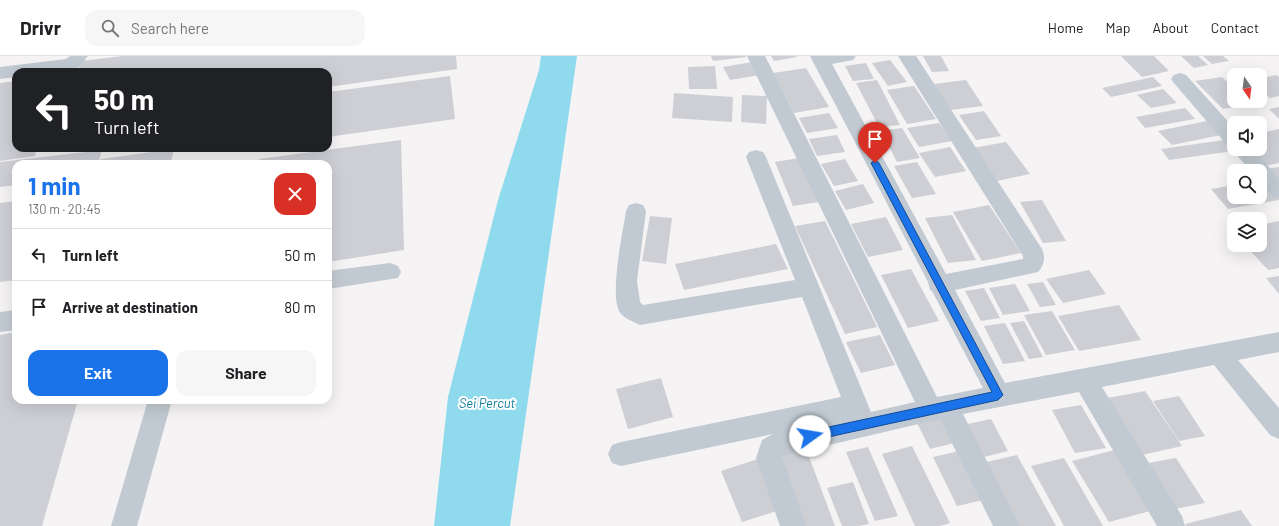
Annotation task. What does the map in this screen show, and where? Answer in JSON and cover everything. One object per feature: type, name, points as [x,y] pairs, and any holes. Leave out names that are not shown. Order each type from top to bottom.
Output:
[{"type":"street","points":[[41,68],[73,63],[79,56]]},
{"type":"street","points":[[756,56],[939,409],[1007,526]]},
{"type":"street","points":[[847,56],[820,58],[938,284],[998,395]]},
{"type":"street","points":[[907,56],[1034,255],[1033,263],[1030,266],[938,284]]},
{"type":"street","points":[[0,73],[12,72]]},
{"type":"street","points":[[1180,79],[1227,132]]},
{"type":"street","points":[[1248,156],[1279,191]]},
{"type":"street","points":[[756,157],[861,415]]},
{"type":"street","points":[[636,211],[626,281],[629,308],[640,315],[810,287]]},
{"type":"street","points":[[332,279],[390,272]]},
{"type":"street","points":[[0,322],[12,320]]},
{"type":"street","points":[[621,454],[861,415],[939,409],[998,395],[1279,342]]},
{"type":"street","points":[[1219,354],[1279,427]]},
{"type":"street","points":[[1084,380],[1172,526]]},
{"type":"street","points":[[124,526],[159,404]]},
{"type":"street","points":[[793,526],[769,458],[771,449],[784,442],[861,415]]},
{"type":"water","name":"Sei Percut","points":[[541,56],[577,56],[510,526],[434,526],[448,397],[498,200],[539,70]]},
{"type":"building","points":[[123,56],[456,56],[457,69],[332,86],[332,68],[79,68],[81,61]]},
{"type":"building","points":[[711,56],[746,56],[746,57],[713,61]]},
{"type":"building","points":[[771,56],[797,56],[797,57],[774,61]]},
{"type":"building","points":[[923,56],[941,56],[949,71],[932,72]]},
{"type":"building","points":[[1121,56],[1154,56],[1169,71],[1142,77]]},
{"type":"building","points":[[1181,56],[1198,56],[1208,65],[1194,68]]},
{"type":"building","points":[[1203,56],[1223,56],[1229,61],[1212,64]]},
{"type":"building","points":[[890,60],[907,82],[888,86],[872,63]]},
{"type":"building","points":[[752,62],[760,75],[730,80],[723,67]]},
{"type":"building","points":[[866,63],[874,79],[853,81],[845,66]]},
{"type":"building","points":[[715,66],[717,89],[689,89],[688,67]]},
{"type":"building","points":[[806,68],[829,107],[794,113],[773,73]]},
{"type":"building","points":[[1277,75],[1279,77],[1279,96],[1270,98],[1267,95],[1267,77]]},
{"type":"building","points":[[450,76],[455,119],[332,136],[332,91]]},
{"type":"building","points":[[1153,77],[1162,86],[1111,97],[1102,88]]},
{"type":"building","points":[[1222,77],[1227,82],[1227,108],[1228,108],[1223,109],[1195,81]]},
{"type":"building","points":[[877,80],[900,125],[879,127],[856,83]]},
{"type":"building","points":[[966,80],[983,106],[950,110],[934,84]]},
{"type":"building","points":[[12,82],[12,152],[36,152],[35,156],[0,161],[0,83]]},
{"type":"building","points":[[914,86],[936,119],[907,124],[887,90]]},
{"type":"building","points":[[1163,89],[1177,103],[1151,108],[1137,95]]},
{"type":"building","points":[[674,93],[733,97],[732,122],[672,118]]},
{"type":"building","points":[[742,95],[767,96],[766,124],[741,122]]},
{"type":"building","points":[[1279,107],[1279,119],[1269,109]]},
{"type":"building","points":[[1185,108],[1195,119],[1145,128],[1136,117]]},
{"type":"building","points":[[984,111],[1001,136],[976,140],[959,115]]},
{"type":"building","points":[[829,113],[838,128],[807,133],[799,118]]},
{"type":"building","points":[[1207,121],[1221,135],[1172,145],[1158,131]]},
{"type":"building","points":[[939,123],[952,141],[919,147],[907,128]]},
{"type":"building","points":[[902,128],[920,158],[897,162],[881,131]]},
{"type":"building","points":[[1279,129],[1279,163],[1267,166],[1267,164],[1263,164],[1255,156],[1267,156],[1267,132]]},
{"type":"building","points":[[837,135],[845,152],[817,156],[809,139]]},
{"type":"building","points":[[401,140],[404,250],[332,261],[332,160],[259,160],[311,152],[332,152],[332,149]]},
{"type":"building","points":[[1224,140],[1227,144],[1227,152],[1169,160],[1161,149]]},
{"type":"building","points":[[1006,142],[1030,174],[997,181],[973,148]]},
{"type":"building","points":[[950,147],[966,171],[935,177],[919,153]]},
{"type":"building","points":[[85,152],[101,152],[99,160],[17,160]]},
{"type":"building","points":[[152,152],[173,152],[171,160],[101,159]]},
{"type":"building","points":[[799,158],[819,202],[793,206],[775,162]]},
{"type":"building","points":[[845,159],[858,181],[834,186],[821,164]]},
{"type":"building","points":[[12,161],[12,186],[0,187],[0,162]]},
{"type":"building","points":[[917,162],[936,194],[912,198],[894,166]]},
{"type":"building","points":[[1279,167],[1279,184],[1267,172],[1267,169]]},
{"type":"building","points":[[863,184],[874,203],[846,210],[835,191]]},
{"type":"building","points":[[1227,186],[1227,204],[1256,204],[1228,209],[1211,189]]},
{"type":"building","points":[[1267,187],[1279,197],[1279,200],[1267,202]]},
{"type":"building","points":[[1042,200],[1066,241],[1043,243],[1020,202]]},
{"type":"building","points":[[12,202],[12,280],[0,282],[0,203]]},
{"type":"building","points":[[989,205],[1021,253],[982,261],[953,212]]},
{"type":"building","points":[[952,215],[976,260],[948,263],[925,218]]},
{"type":"building","points":[[650,216],[672,218],[666,264],[642,261]]},
{"type":"building","points":[[886,217],[903,250],[868,257],[851,224]]},
{"type":"building","points":[[825,221],[877,327],[845,334],[795,226]]},
{"type":"building","points":[[1279,221],[1279,268],[1268,270],[1251,252],[1267,252],[1267,224]]},
{"type":"building","points":[[776,244],[788,269],[684,290],[675,264]]},
{"type":"building","points":[[911,269],[939,321],[908,328],[881,275]]},
{"type":"building","points":[[1089,270],[1106,294],[1063,303],[1046,279]]},
{"type":"building","points":[[1279,276],[1279,294],[1266,278]]},
{"type":"building","points":[[1043,282],[1056,305],[1040,307],[1027,284]]},
{"type":"building","points":[[1015,284],[1030,311],[1003,315],[989,288]]},
{"type":"building","points":[[984,288],[1000,318],[981,321],[965,291]]},
{"type":"building","points":[[1119,305],[1141,340],[1079,351],[1058,316]]},
{"type":"building","points":[[1052,311],[1075,350],[1046,355],[1024,315]]},
{"type":"building","points":[[1024,321],[1043,357],[1029,359],[1010,323]]},
{"type":"building","points":[[1005,323],[1025,361],[1003,364],[984,326]]},
{"type":"building","points":[[12,333],[12,404],[77,404],[42,526],[0,526],[0,335]]},
{"type":"building","points":[[880,335],[895,365],[861,373],[846,342]]},
{"type":"building","points":[[661,378],[673,417],[628,429],[616,389]]},
{"type":"building","points":[[1145,391],[1182,446],[1142,455],[1107,398]]},
{"type":"building","points":[[1179,396],[1205,436],[1179,441],[1153,401]]},
{"type":"building","points":[[1081,405],[1106,448],[1075,453],[1052,410]]},
{"type":"building","points":[[940,416],[954,443],[930,449],[916,421]]},
{"type":"building","points":[[991,419],[1008,451],[980,458],[963,425]]},
{"type":"building","points":[[805,446],[835,526],[804,526],[778,452]]},
{"type":"building","points":[[912,446],[950,523],[940,526],[915,526],[882,454]]},
{"type":"building","points":[[868,447],[898,516],[875,521],[846,452]]},
{"type":"building","points":[[964,450],[988,499],[957,506],[933,457]]},
{"type":"building","points":[[1115,450],[1154,510],[1109,522],[1072,461]]},
{"type":"building","points":[[1017,455],[1056,526],[1014,526],[982,463]]},
{"type":"building","points":[[1064,458],[1103,526],[1064,526],[1031,466]]},
{"type":"building","points":[[1176,458],[1205,503],[1170,510],[1143,464]]},
{"type":"building","points":[[758,459],[780,510],[742,522],[721,471]]},
{"type":"building","points":[[853,482],[869,524],[842,526],[827,488]]},
{"type":"building","points":[[1241,510],[1252,526],[1186,526],[1185,524]]},
{"type":"route","points":[[810,436],[998,395],[875,163]]}]
